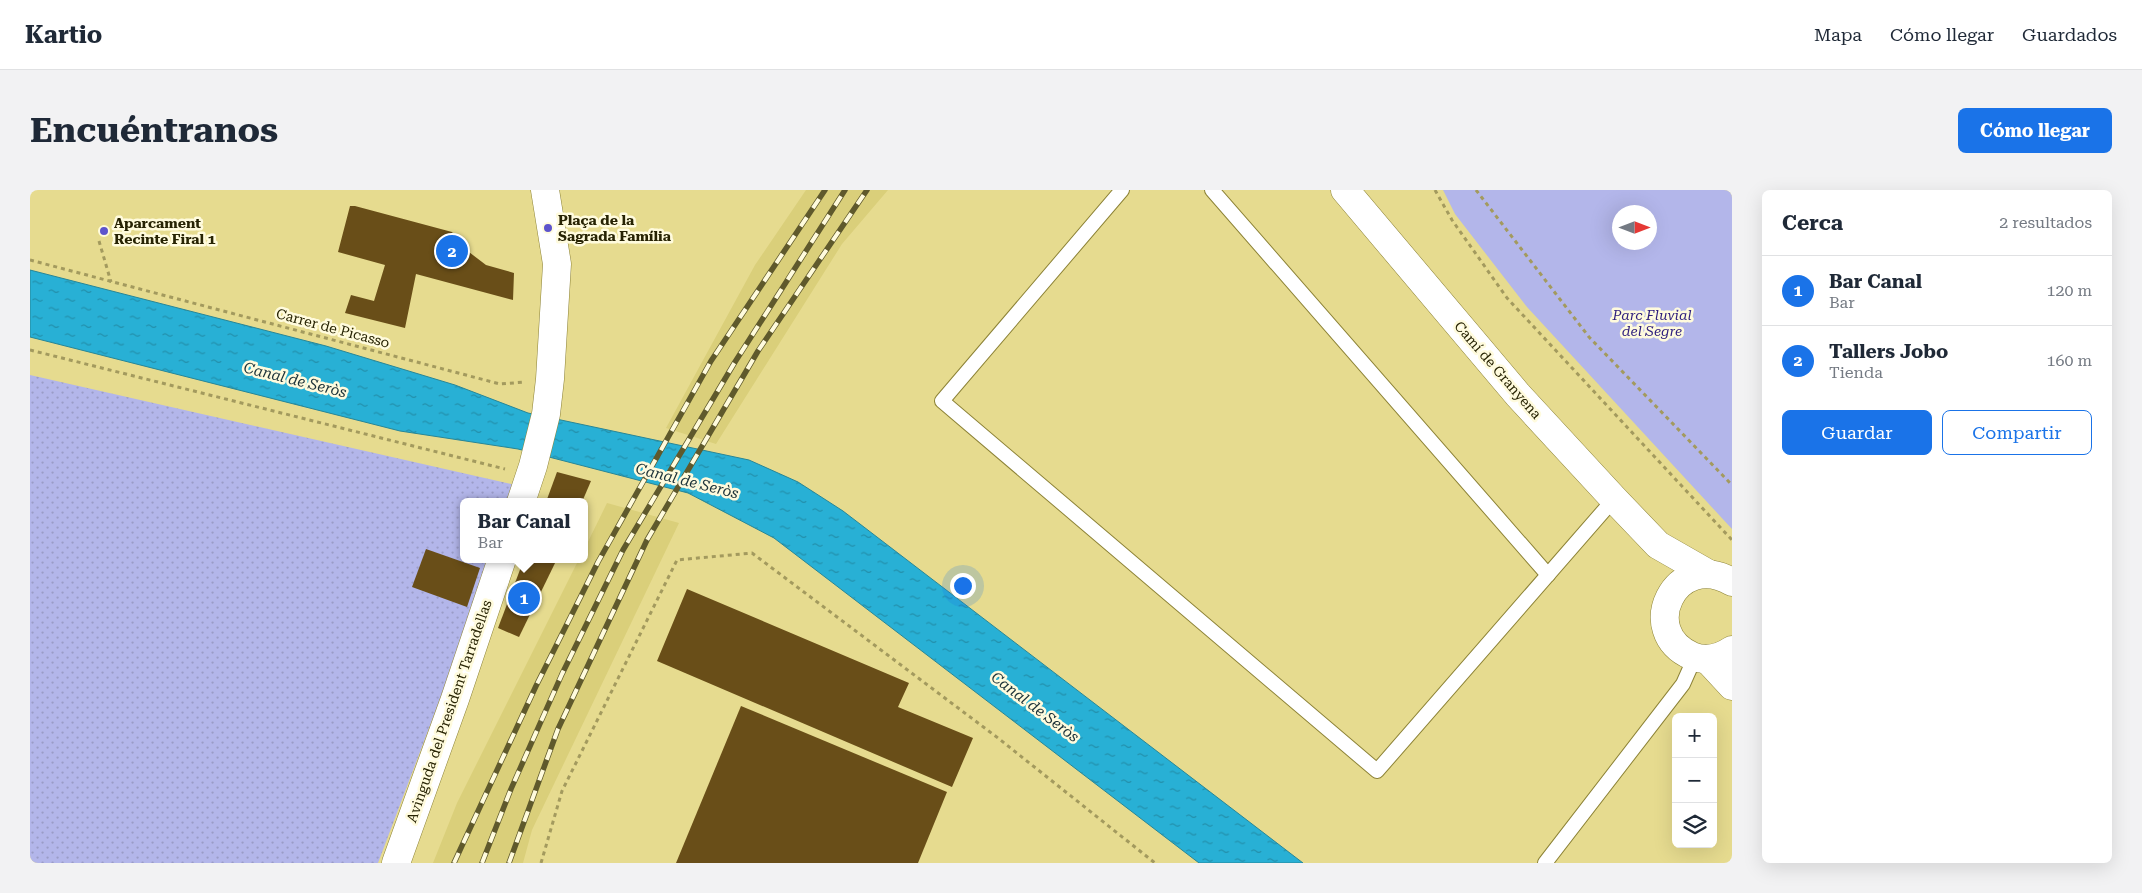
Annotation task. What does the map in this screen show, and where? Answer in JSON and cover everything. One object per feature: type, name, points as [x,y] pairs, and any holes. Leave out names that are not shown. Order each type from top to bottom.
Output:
[{"type":"street","points":[[522,498],[546,414],[550,379],[557,264],[545,190]]},
{"type":"street","name":"Camí de Granyena","points":[[1345,190],[1518,395],[1658,545],[1720,578]]},
{"type":"street","points":[[1658,545],[1665,574],[1668,598]]},
{"type":"street","name":"Avinguda del President Tarradellas","points":[[396,863],[455,699],[501,563]]},
{"type":"street","points":[[1720,578],[1695,575],[1684,580],[1668,598],[1665,622],[1668,633],[1675,644],[1684,652],[1711,655],[1732,686]]},
{"type":"lane","points":[[1122,190],[942,402],[1377,771],[1614,499]]},
{"type":"lane","points":[[1212,190],[1548,575]]},
{"type":"lane","points":[[1545,863],[1683,684],[1711,655]]},
{"type":"path","points":[[1436,190],[1452,220],[1508,298],[1732,540]]},
{"type":"path","points":[[1476,190],[1589,337],[1732,485]]},
{"type":"path","points":[[99,242],[112,282]]},
{"type":"path","name":"Carrer de Picasso","points":[[30,260],[500,384],[550,379]]},
{"type":"path","points":[[30,350],[531,470]]},
{"type":"path","points":[[541,863],[562,791],[677,560],[752,553],[998,738],[1155,863]]},
{"type":"shaded area","points":[[806,190],[888,190],[842,244],[716,444],[666,428],[755,265]]},
{"type":"shaded area","points":[[607,503],[679,523],[532,830],[523,863],[433,863],[457,803],[577,563],[588,563],[588,542]]},
{"type":"green space","name":"Parc Fluvial del Segre","points":[[1443,190],[1732,190],[1732,529],[1527,307],[1455,214]]},
{"type":"green space","points":[[30,375],[520,486],[516,498],[460,498],[460,563],[491,563],[378,863],[30,863]]},
{"type":"water","name":"Canal de Seròs","points":[[30,270],[326,346],[455,385],[528,413],[749,460],[798,482],[843,511],[1303,863],[1199,863],[774,538],[688,493],[518,449],[400,431],[30,337]]},
{"type":"building","points":[[350,206],[452,232],[465,249],[486,265],[514,273],[513,300],[416,274],[405,328],[345,313],[351,295],[374,301],[385,265],[338,252]]},
{"type":"building","points":[[557,472],[591,481],[584,498],[547,498]]},
{"type":"building","points":[[426,549],[460,561],[460,563],[480,568],[467,607],[412,587]]},
{"type":"building","points":[[522,563],[555,563],[519,637],[498,628]]},
{"type":"building","points":[[687,589],[909,683],[898,707],[973,738],[952,787],[657,661]]},
{"type":"building","points":[[741,706],[947,792],[918,863],[676,863]]},
{"type":"railway","points":[[454,863],[536,686],[598,562],[711,361],[825,190]]},
{"type":"railway","points":[[482,863],[511,789],[562,674],[623,550],[735,362],[845,190]]},
{"type":"railway","points":[[509,863],[558,729],[647,540],[758,351],[867,190]]},
{"type":"place","name":"Plaça de la Sagrada Família","points":[[548,228]]},
{"type":"place","name":"Aparcament Recinte Firal 1","points":[[104,231]]},
{"type":"place","name":"Tallers Jobo","points":[[452,251]]},
{"type":"place","name":"Bar Canal","points":[[524,598]]}]
